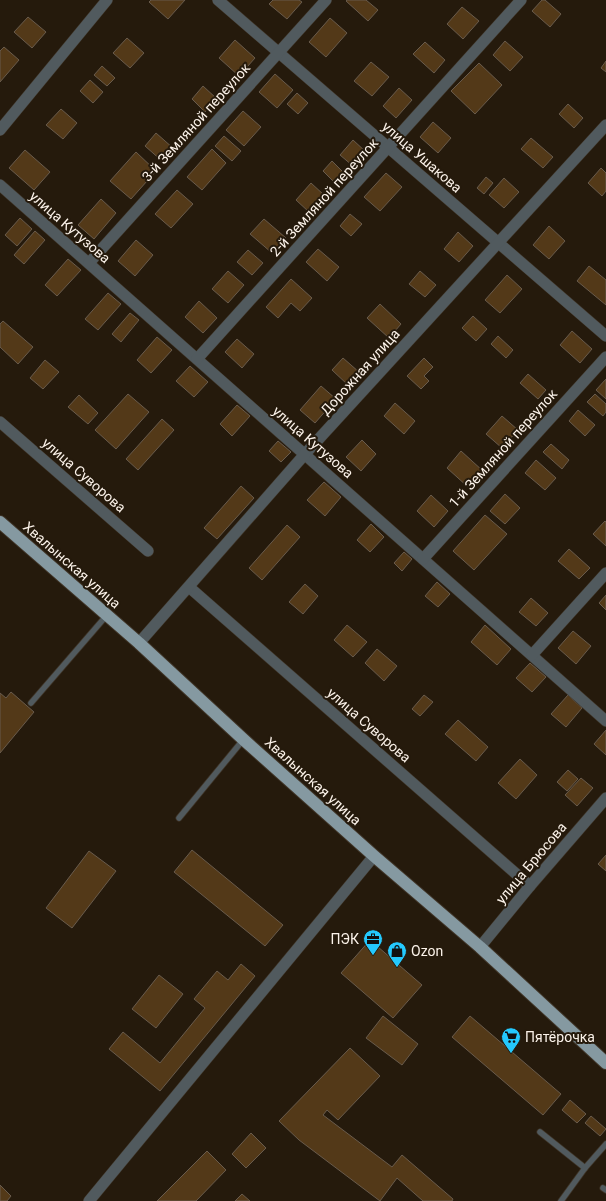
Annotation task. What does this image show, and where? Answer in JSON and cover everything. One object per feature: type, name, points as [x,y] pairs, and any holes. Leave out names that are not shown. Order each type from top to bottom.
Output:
[{"type":"main road","name":"Хвалынская улица","points":[[0,522],[139,643],[244,740],[374,856],[480,947],[606,1063]]},
{"type":"street","points":[[0,130],[107,0]]},
{"type":"street","name":"улица Ушакова","points":[[218,0],[606,336]]},
{"type":"street","name":"3-й Земляной переулок","points":[[89,263],[326,0]]},
{"type":"street","name":"2-й Земляной переулок","points":[[197,359],[521,0]]},
{"type":"street","name":"Дорожная улица","points":[[139,643],[305,454],[606,125]]},
{"type":"street","name":"улица Кутузова","points":[[0,185],[606,721]]},
{"type":"street","name":"1-й Земляной переулок","points":[[422,559],[606,357]]},
{"type":"street","name":"улица Суворова","points":[[0,422],[148,551]]},
{"type":"street","points":[[532,655],[606,572]]},
{"type":"street","name":"улица Суворова","points":[[189,587],[530,886]]},
{"type":"street","name":"улица Брюсова","points":[[480,947],[530,886],[606,798]]},
{"type":"street","points":[[89,1201],[374,856]]},
{"type":"lane","points":[[31,703],[107,615]]},
{"type":"lane","points":[[179,818],[244,740]]},
{"type":"lane","points":[[540,1132],[585,1168]]},
{"type":"lane","points":[[561,1201],[585,1168],[606,1144]]},
{"type":"building","points":[[151,0],[185,0],[168,19],[149,2]]},
{"type":"building","points":[[273,0],[299,0],[302,2],[287,19],[269,4]]},
{"type":"building","points":[[366,0],[378,10],[368,21],[346,1]]},
{"type":"building","points":[[542,0],[545,0],[561,14],[550,27],[532,11]]},
{"type":"building","points":[[462,7],[479,21],[463,39],[447,24]]},
{"type":"building","points":[[28,17],[46,32],[32,48],[14,32]]},
{"type":"building","points":[[330,18],[347,33],[326,57],[309,42]]},
{"type":"building","points":[[127,38],[144,53],[130,68],[113,53]]},
{"type":"building","points":[[235,40],[255,58],[239,76],[219,58]]},
{"type":"building","points":[[505,41],[523,57],[510,71],[493,55]]},
{"type":"building","points":[[425,42],[445,60],[434,73],[413,54]]},
{"type":"building","points":[[4,47],[19,60],[0,82],[0,51]]},
{"type":"building","points":[[606,61],[606,72],[601,68]]},
{"type":"building","points":[[371,62],[389,77],[372,96],[354,81]]},
{"type":"building","points":[[479,63],[502,85],[475,114],[451,91]]},
{"type":"building","points":[[102,66],[115,78],[107,86],[94,75]]},
{"type":"building","points":[[275,74],[293,90],[277,108],[259,92]]},
{"type":"building","points":[[90,80],[103,92],[93,103],[80,91]]},
{"type":"building","points":[[203,86],[217,99],[205,112],[192,99]]},
{"type":"building","points":[[399,88],[412,100],[396,118],[383,106]]},
{"type":"building","points":[[297,93],[308,103],[298,114],[287,104]]},
{"type":"building","points":[[568,104],[583,118],[574,128],[559,114]]},
{"type":"building","points":[[61,109],[77,123],[63,139],[46,125]]},
{"type":"building","points":[[243,111],[261,127],[244,146],[226,130]]},
{"type":"building","points":[[433,122],[451,138],[438,153],[420,137]]},
{"type":"building","points":[[156,133],[173,148],[162,161],[145,146]]},
{"type":"building","points":[[224,136],[241,151],[232,161],[215,146]]},
{"type":"building","points":[[531,138],[553,157],[543,168],[521,149]]},
{"type":"building","points":[[353,140],[366,152],[353,166],[340,155]]},
{"type":"building","points":[[212,149],[226,163],[202,190],[187,177]]},
{"type":"building","points":[[25,150],[50,172],[34,190],[9,168]]},
{"type":"building","points":[[136,152],[156,171],[131,199],[110,181]]},
{"type":"building","points":[[332,161],[344,173],[335,183],[323,171]]},
{"type":"building","points":[[601,168],[606,173],[606,191],[602,196],[588,183]]},
{"type":"building","points":[[386,173],[402,187],[380,211],[364,197]]},
{"type":"building","points":[[486,177],[493,183],[484,194],[477,188]]},
{"type":"building","points":[[504,178],[519,192],[504,208],[489,195]]},
{"type":"building","points":[[311,183],[324,195],[309,212],[296,200]]},
{"type":"building","points":[[177,190],[193,204],[171,228],[155,214]]},
{"type":"building","points":[[101,199],[116,213],[94,239],[78,225]]},
{"type":"building","points":[[350,214],[362,224],[351,236],[340,226]]},
{"type":"building","points":[[20,218],[32,229],[17,246],[5,235]]},
{"type":"building","points":[[264,219],[286,238],[272,253],[250,234]]},
{"type":"building","points":[[549,226],[565,241],[549,259],[533,245]]},
{"type":"building","points":[[35,231],[45,240],[24,264],[14,255]]},
{"type":"building","points":[[458,232],[473,246],[459,262],[444,249]]},
{"type":"building","points":[[136,240],[153,255],[135,276],[118,261]]},
{"type":"building","points":[[318,249],[339,267],[327,281],[306,262]]},
{"type":"building","points":[[248,250],[263,263],[252,275],[237,262]]},
{"type":"building","points":[[68,259],[81,270],[57,296],[45,285]]},
{"type":"building","points":[[589,266],[606,280],[606,305],[577,281]]},
{"type":"building","points":[[228,271],[244,285],[228,303],[212,289]]},
{"type":"building","points":[[420,271],[436,285],[425,297],[409,284]]},
{"type":"building","points":[[507,275],[522,289],[500,313],[485,300]]},
{"type":"building","points":[[291,279],[312,298],[300,311],[291,303],[278,318],[266,307]]},
{"type":"building","points":[[108,293],[121,304],[98,330],[85,319]]},
{"type":"building","points":[[199,301],[217,318],[203,333],[185,317]]},
{"type":"building","points":[[380,304],[401,324],[389,338],[367,318]]},
{"type":"building","points":[[130,313],[139,320],[121,342],[112,334]]},
{"type":"building","points":[[473,316],[487,329],[476,341],[462,328]]},
{"type":"building","points":[[3,321],[33,347],[18,364],[0,347],[0,324]]},
{"type":"building","points":[[572,331],[592,349],[580,363],[560,345]]},
{"type":"building","points":[[498,336],[513,350],[506,358],[491,344]]},
{"type":"building","points":[[157,337],[172,350],[151,373],[137,360]]},
{"type":"building","points":[[237,339],[254,354],[242,368],[225,352]]},
{"type":"building","points":[[343,358],[359,372],[348,385],[332,370]]},
{"type":"building","points":[[424,358],[433,367],[424,376],[429,381],[421,389],[407,376]]},
{"type":"building","points":[[45,360],[59,372],[43,389],[30,378]]},
{"type":"building","points":[[190,366],[208,382],[194,397],[176,381]]},
{"type":"building","points":[[528,374],[546,390],[538,399],[520,383]]},
{"type":"building","points":[[606,379],[606,399],[596,390]]},
{"type":"building","points":[[321,386],[336,399],[315,423],[300,410]]},
{"type":"building","points":[[128,394],[149,412],[116,449],[95,430]]},
{"type":"building","points":[[595,394],[606,404],[606,412],[603,416],[587,402]]},
{"type":"building","points":[[79,395],[98,413],[88,424],[68,407]]},
{"type":"building","points":[[395,403],[415,421],[404,434],[384,416]]},
{"type":"building","points":[[237,405],[250,416],[232,436],[220,424]]},
{"type":"building","points":[[578,410],[595,425],[585,436],[569,421]]},
{"type":"building","points":[[502,416],[518,430],[502,448],[486,434]]},
{"type":"building","points":[[162,419],[174,430],[138,470],[126,459]]},
{"type":"building","points":[[362,440],[376,454],[361,471],[346,457]]},
{"type":"building","points":[[278,441],[291,452],[281,462],[269,451]]},
{"type":"building","points":[[551,444],[569,460],[562,469],[543,452]]},
{"type":"building","points":[[461,451],[483,471],[468,487],[447,468]]},
{"type":"building","points":[[536,460],[556,478],[545,490],[525,473]]},
{"type":"building","points":[[324,482],[341,497],[325,516],[307,500]]},
{"type":"building","points":[[241,486],[254,498],[217,539],[204,528]]},
{"type":"building","points":[[505,494],[520,508],[505,524],[490,511]]},
{"type":"building","points":[[431,495],[448,511],[434,527],[417,511]]},
{"type":"building","points":[[485,515],[507,534],[474,570],[453,551]]},
{"type":"building","points":[[605,521],[606,522],[606,546],[593,534]]},
{"type":"building","points":[[371,524],[384,537],[370,552],[357,540]]},
{"type":"building","points":[[287,525],[300,537],[262,580],[249,568]]},
{"type":"building","points":[[569,549],[590,568],[579,579],[558,561]]},
{"type":"building","points":[[404,552],[412,559],[402,571],[394,563]]},
{"type":"building","points":[[437,582],[450,594],[438,607],[425,596]]},
{"type":"building","points":[[305,584],[318,596],[303,614],[289,602]]},
{"type":"building","points":[[606,595],[606,610],[599,603]]},
{"type":"building","points":[[531,598],[548,613],[536,626],[519,612]]},
{"type":"building","points":[[347,625],[367,642],[353,657],[334,640]]},
{"type":"building","points":[[485,625],[511,649],[497,665],[471,642]]},
{"type":"building","points":[[573,631],[591,646],[576,664],[558,648]]},
{"type":"building","points":[[377,649],[397,666],[384,681],[365,663]]},
{"type":"building","points":[[530,663],[546,677],[532,692],[516,678]]},
{"type":"building","points":[[11,692],[34,712],[0,753],[0,693],[6,698]]},
{"type":"building","points":[[424,695],[433,702],[420,716],[412,709]]},
{"type":"building","points":[[568,695],[582,708],[566,727],[551,714]]},
{"type":"building","points":[[458,720],[488,747],[476,761],[445,734]]},
{"type":"building","points":[[606,730],[606,755],[594,744]]},
{"type":"building","points":[[520,759],[537,775],[516,799],[498,783]]},
{"type":"building","points":[[568,770],[578,779],[567,791],[557,782]]},
{"type":"building","points":[[581,778],[593,788],[577,806],[565,795]]},
{"type":"building","points":[[192,850],[283,925],[265,946],[174,872]]},
{"type":"building","points":[[89,851],[116,871],[72,928],[46,908]]},
{"type":"building","points":[[606,855],[606,871],[598,864]]},
{"type":"building","points":[[370,940],[422,985],[393,1018],[341,973]]},
{"type":"building","points":[[241,964],[255,976],[160,1091],[109,1049],[123,1032],[160,1063],[205,1008],[194,999],[217,971],[228,980]]},
{"type":"building","points":[[159,975],[183,994],[156,1028],[132,1009]]},
{"type":"building","points":[[383,1016],[418,1044],[402,1065],[366,1038]]},
{"type":"building","points":[[470,1016],[561,1094],[543,1115],[452,1037]]},
{"type":"building","points":[[350,1048],[380,1076],[338,1120],[327,1110],[323,1115],[392,1167],[402,1155],[453,1199],[452,1201],[423,1201],[397,1178],[380,1201],[299,1140],[279,1121]]},
{"type":"building","points":[[570,1100],[586,1114],[577,1123],[562,1110]]},
{"type":"building","points":[[591,1116],[606,1129],[600,1136],[585,1123]]},
{"type":"building","points":[[251,1133],[266,1148],[246,1168],[232,1154]]},
{"type":"building","points":[[207,1151],[226,1170],[196,1201],[157,1201]]},
{"type":"building","points":[[0,1185],[11,1196],[7,1201],[0,1201]]},
{"type":"building","points":[[242,1194],[250,1201],[235,1201]]},
{"type":"place","name":"ПЭК","points":[[373,956]]},
{"type":"place","name":"Ozon","points":[[397,968]]},
{"type":"place","name":"Пятёрочка","points":[[511,1054]]}]
